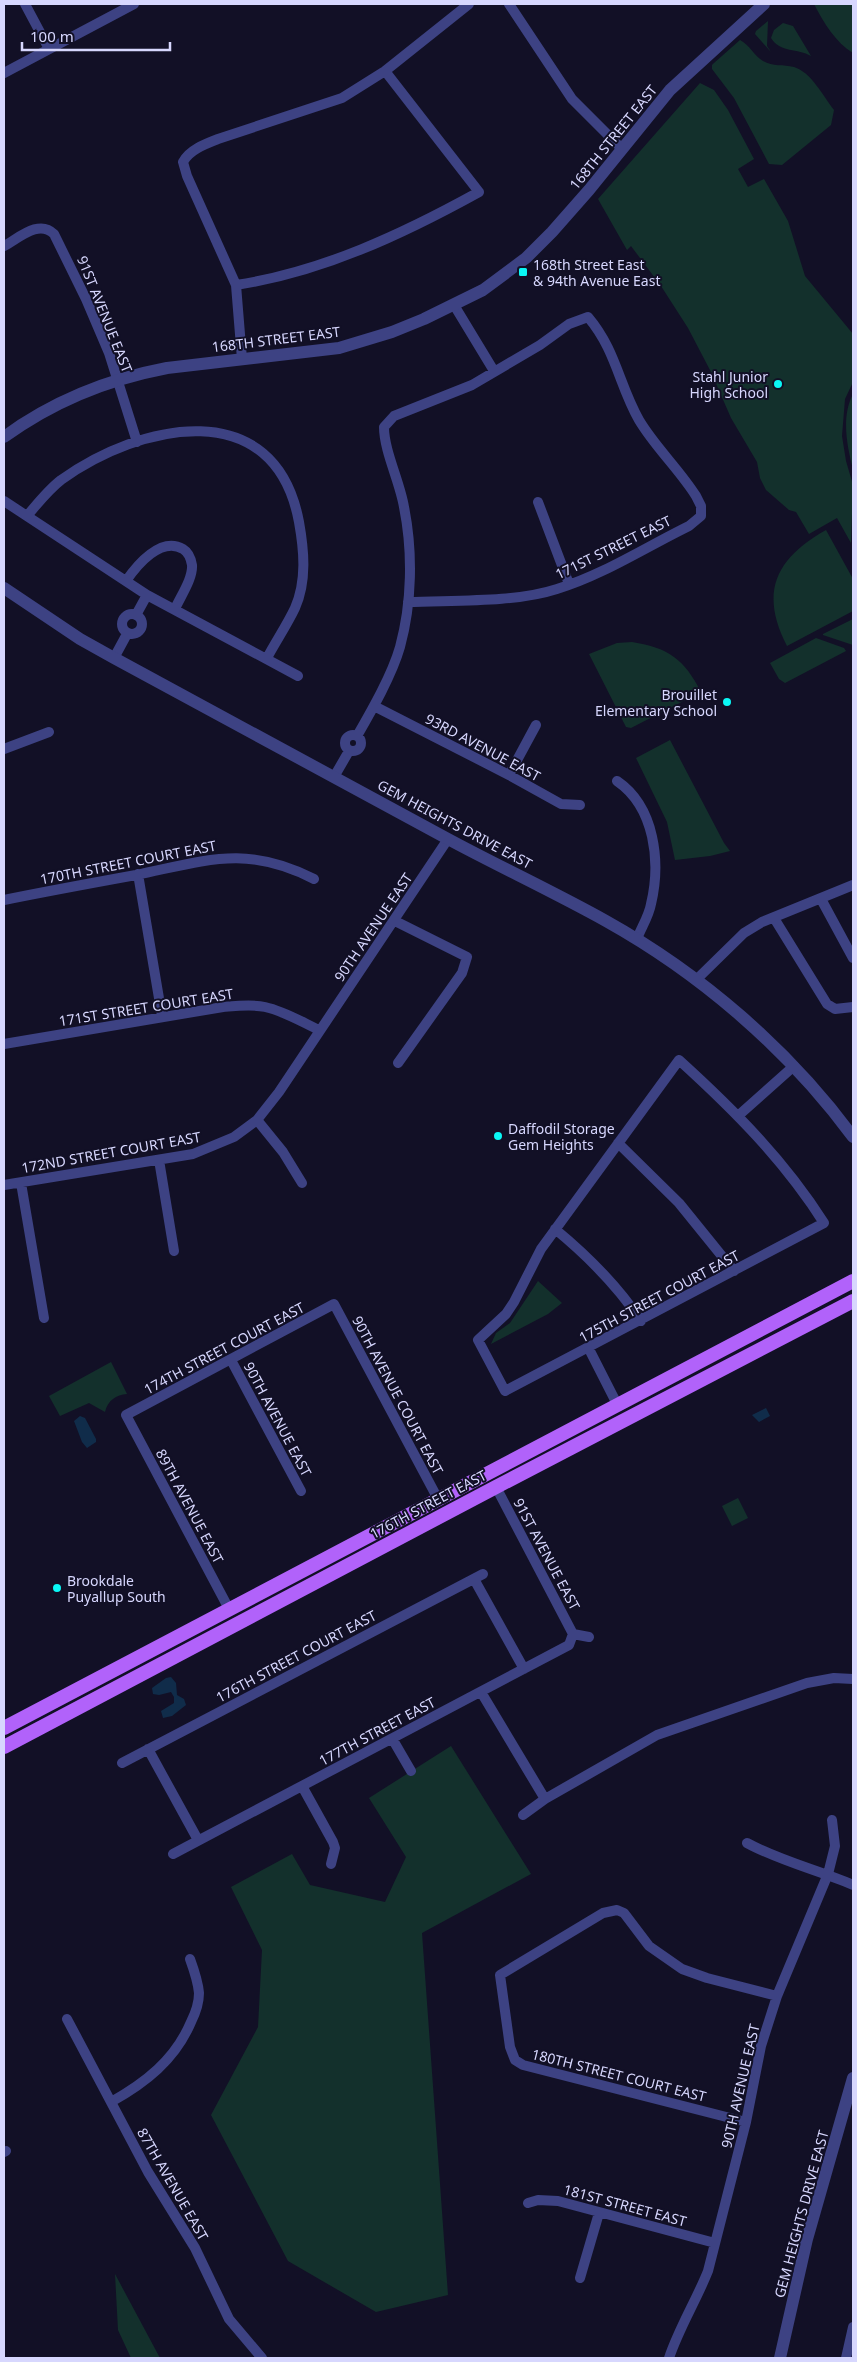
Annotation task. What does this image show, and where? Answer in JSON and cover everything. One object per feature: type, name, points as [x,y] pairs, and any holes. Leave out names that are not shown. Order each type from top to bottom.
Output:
[{"type":"main road","name":"176TH STREET EAST","points":[[4,1728],[853,1281]]},
{"type":"main road","name":"176TH STREET EAST","points":[[4,1747],[853,1301]]},
{"type":"main road","points":[[496,1487],[495,1480],[497,1476],[556,1445],[579,1424]]},
{"type":"main road","points":[[306,1587],[346,1557],[436,1508],[438,1499]]},
{"type":"main road","points":[[121,1685],[120,1679],[124,1674],[197,1634],[227,1610]]},
{"type":"street","points":[[25,4],[49,49]]},
{"type":"street","points":[[4,73],[134,4]]},
{"type":"street","points":[[242,358],[236,285],[187,176],[183,162],[186,157],[205,144],[218,139],[342,98],[385,71],[469,4]]},
{"type":"street","points":[[509,4],[572,99],[622,149]]},
{"type":"street","name":"168TH STREET EAST","points":[[4,437],[67,400],[93,388],[168,368],[340,348],[392,332],[483,290],[526,258],[589,190],[670,90],[764,4]]},
{"type":"street","points":[[236,285],[297,272],[380,242],[409,230],[479,192],[385,71]]},
{"type":"street","name":"91ST AVENUE EAST","points":[[4,246],[39,227],[49,229],[61,244],[109,353],[137,442]]},
{"type":"street","points":[[334,777],[349,751],[355,752],[360,748],[361,741],[357,736],[374,706],[400,648],[408,602],[410,564],[405,509],[386,443],[384,427],[388,421],[404,411],[452,394],[494,371],[454,305]]},
{"type":"street","name":"171ST STREET EAST","points":[[408,602],[473,600],[533,594],[559,589],[598,572],[688,526],[697,521],[702,511],[696,496],[688,484],[664,456],[638,418],[617,364],[601,334],[588,317],[569,324],[540,345],[494,371]]},
{"type":"street","points":[[27,516],[46,493],[69,476],[96,460],[137,442],[191,431],[207,430],[234,436],[251,444],[273,464],[294,503],[303,554],[303,573],[295,607],[267,658]]},
{"type":"street","points":[[4,501],[147,595],[298,676]]},
{"type":"street","points":[[538,502],[569,584]]},
{"type":"street","points":[[126,581],[145,558],[161,548],[181,547],[187,552],[192,566],[191,574],[175,610]]},
{"type":"street","name":"GEM HEIGHTS DRIVE EAST","points":[[4,588],[80,639],[114,658],[448,839],[606,921],[637,940],[696,980],[729,1006],[794,1066],[853,1137]]},
{"type":"street","points":[[136,615],[147,595]]},
{"type":"street","points":[[128,614],[136,615],[142,621],[141,629],[135,634],[127,634],[122,627],[122,620],[128,614]]},
{"type":"street","points":[[114,658],[127,634]]},
{"type":"street","name":"93RD AVENUE EAST","points":[[374,706],[509,775],[561,804],[580,805]]},
{"type":"street","points":[[509,775],[536,724]]},
{"type":"street","points":[[4,749],[49,732]]},
{"type":"street","points":[[617,781],[632,791],[641,807],[652,835],[654,850],[656,869],[651,905],[637,940]]},
{"type":"street","name":"90TH AVENUE EAST","points":[[319,1030],[395,921],[448,839]]},
{"type":"street","name":"170TH STREET COURT EAST","points":[[4,900],[211,858],[226,857],[272,862],[292,868],[314,879]]},
{"type":"street","points":[[138,874],[162,1016]]},
{"type":"street","points":[[696,980],[744,933],[853,884]]},
{"type":"street","points":[[821,899],[853,958]]},
{"type":"street","points":[[774,918],[827,1004],[835,1009],[852,1007]]},
{"type":"street","points":[[395,921],[467,957],[462,973],[398,1063]]},
{"type":"street","name":"171ST STREET COURT EAST","points":[[4,1044],[162,1016],[249,1005],[265,1007],[292,1016],[319,1030]]},
{"type":"street","name":"172ND STREET COURT EAST","points":[[4,1185],[193,1154],[234,1137],[257,1120],[279,1092],[319,1030]]},
{"type":"street","points":[[641,1321],[623,1294],[602,1270],[555,1230],[679,1060],[739,1115],[794,1066]]},
{"type":"street","name":"175TH STREET COURT EAST","points":[[555,1230],[541,1249],[506,1314],[478,1340],[505,1391],[589,1349],[824,1223],[789,1171],[739,1115]]},
{"type":"street","points":[[257,1120],[283,1152],[302,1182]]},
{"type":"street","points":[[618,1143],[679,1203],[734,1272]]},
{"type":"street","points":[[159,1160],[174,1250]]},
{"type":"street","points":[[21,1183],[44,1318]]},
{"type":"street","name":"174TH STREET COURT EAST","points":[[126,1415],[334,1304]]},
{"type":"street","name":"90TH AVENUE COURT EAST","points":[[334,1304],[438,1499]]},
{"type":"street","points":[[589,1349],[618,1404]]},
{"type":"street","name":"90TH AVENUE EAST","points":[[231,1360],[301,1491]]},
{"type":"street","name":"89TH AVENUE EAST","points":[[126,1415],[227,1610]]},
{"type":"street","name":"91ST AVENUE EAST","points":[[496,1487],[573,1634]]},
{"type":"street","name":"176TH STREET COURT EAST","points":[[122,1763],[478,1576],[524,1669]]},
{"type":"street","points":[[573,1634],[589,1637]]},
{"type":"street","name":"177TH STREET EAST","points":[[173,1854],[393,1740],[569,1645],[573,1634]]},
{"type":"street","points":[[523,1815],[545,1799],[657,1736],[807,1683],[834,1678],[853,1679]]},
{"type":"street","points":[[481,1692],[545,1799]]},
{"type":"street","points":[[393,1740],[411,1771]]},
{"type":"street","points":[[148,1749],[198,1840]]},
{"type":"street","points":[[302,1786],[333,1842],[335,1848],[331,1864]]},
{"type":"street","name":"90TH AVENUE EAST","points":[[669,2358],[680,2327],[700,2291],[715,2243],[746,2122],[761,2046],[777,1996],[828,1874],[835,1846],[832,1820]]},
{"type":"street","points":[[747,1843],[767,1854],[828,1874],[853,1886]]},
{"type":"street","name":"180TH STREET COURT EAST","points":[[746,2122],[523,2065],[515,2060],[510,2046],[500,1975],[603,1913],[617,1910],[624,1913],[649,1946],[682,1970],[777,1996]]},
{"type":"street","points":[[111,2102],[136,2088],[156,2072],[175,2052],[186,2036],[194,2016],[199,1995],[197,1979],[190,1959]]},
{"type":"street","name":"87TH AVENUE EAST","points":[[66,2019],[161,2194],[195,2248],[228,2319],[262,2358]]},
{"type":"street","name":"GEM HEIGHTS DRIVE EAST","points":[[780,2358],[807,2240],[853,2078]]},
{"type":"street","name":"181ST STREET EAST","points":[[528,2203],[558,2201],[715,2243]]},
{"type":"street","points":[[580,2278],[599,2213]]},
{"type":"street","points":[[846,2358],[853,2328]]},
{"type":"green space","points":[[814,4],[853,4],[853,53],[830,32]]},
{"type":"green space","points":[[768,21],[767,46],[771,52],[755,34]]},
{"type":"green space","points":[[783,23],[793,26],[811,56],[784,48],[775,43],[771,38],[774,30]]},
{"type":"green space","points":[[740,40],[763,61],[794,67],[806,74],[834,110],[831,125],[782,165],[769,164],[734,98],[712,69],[712,65]]},
{"type":"green space","points":[[700,83],[714,90],[728,110],[754,159],[738,169],[748,187],[764,179],[788,221],[805,276],[853,334],[853,382],[845,399],[842,436],[846,461],[853,485],[851,543],[837,518],[809,534],[796,512],[789,510],[766,490],[760,478],[757,462],[731,418],[711,372],[688,328],[661,286],[631,246],[627,250],[598,199]]},
{"type":"green space","points":[[853,394],[853,469],[847,441],[846,422],[849,403]]},
{"type":"green space","points":[[826,530],[853,579],[853,611],[787,646],[774,609],[774,593],[777,578],[784,565],[795,552]]},
{"type":"green space","points":[[853,619],[853,645],[823,635],[823,634]]},
{"type":"green space","points":[[816,638],[844,648],[846,651],[785,683],[779,679],[770,663]]},
{"type":"green space","points":[[632,642],[656,648],[674,657],[688,671],[701,692],[631,728],[626,727],[589,654],[617,643]]},
{"type":"green space","points":[[670,740],[730,851],[710,856],[675,860],[667,822],[636,758]]},
{"type":"green space","points":[[538,1281],[562,1303],[548,1314],[491,1344],[496,1333],[510,1323]]},
{"type":"green space","points":[[111,1362],[127,1394],[113,1399],[108,1404],[105,1412],[89,1403],[60,1416],[49,1396]]},
{"type":"green space","points":[[738,1498],[748,1518],[732,1526],[722,1506]]},
{"type":"green space","points":[[451,1746],[531,1874],[422,1933],[448,2295],[376,2312],[288,2261],[211,2115],[258,2027],[262,1950],[231,1887],[292,1854],[310,1885],[385,1902],[406,1857],[369,1798]]},
{"type":"green space","points":[[115,2274],[160,2358],[131,2358],[118,2330]]},
{"type":"water","points":[[766,1408],[770,1416],[759,1422],[752,1415]]},
{"type":"water","points":[[80,1416],[85,1418],[96,1439],[96,1442],[87,1448],[82,1442],[74,1421]]},
{"type":"water","points":[[171,1677],[176,1683],[177,1695],[184,1699],[186,1705],[172,1716],[163,1718],[161,1711],[174,1703],[174,1697],[171,1692],[159,1695],[153,1694],[152,1688],[166,1678]]},
{"type":"place","name":"168th Street East & 94th Avenue East","points":[[523,272]]},
{"type":"place","name":"Stahl Junior High School","points":[[778,384]]},
{"type":"place","name":"Brouillet Elementary School","points":[[727,702]]},
{"type":"place","name":"Daffodil Storage Gem Heights","points":[[498,1136]]},
{"type":"place","name":"Brookdale Puyallup South","points":[[57,1588]]}]
